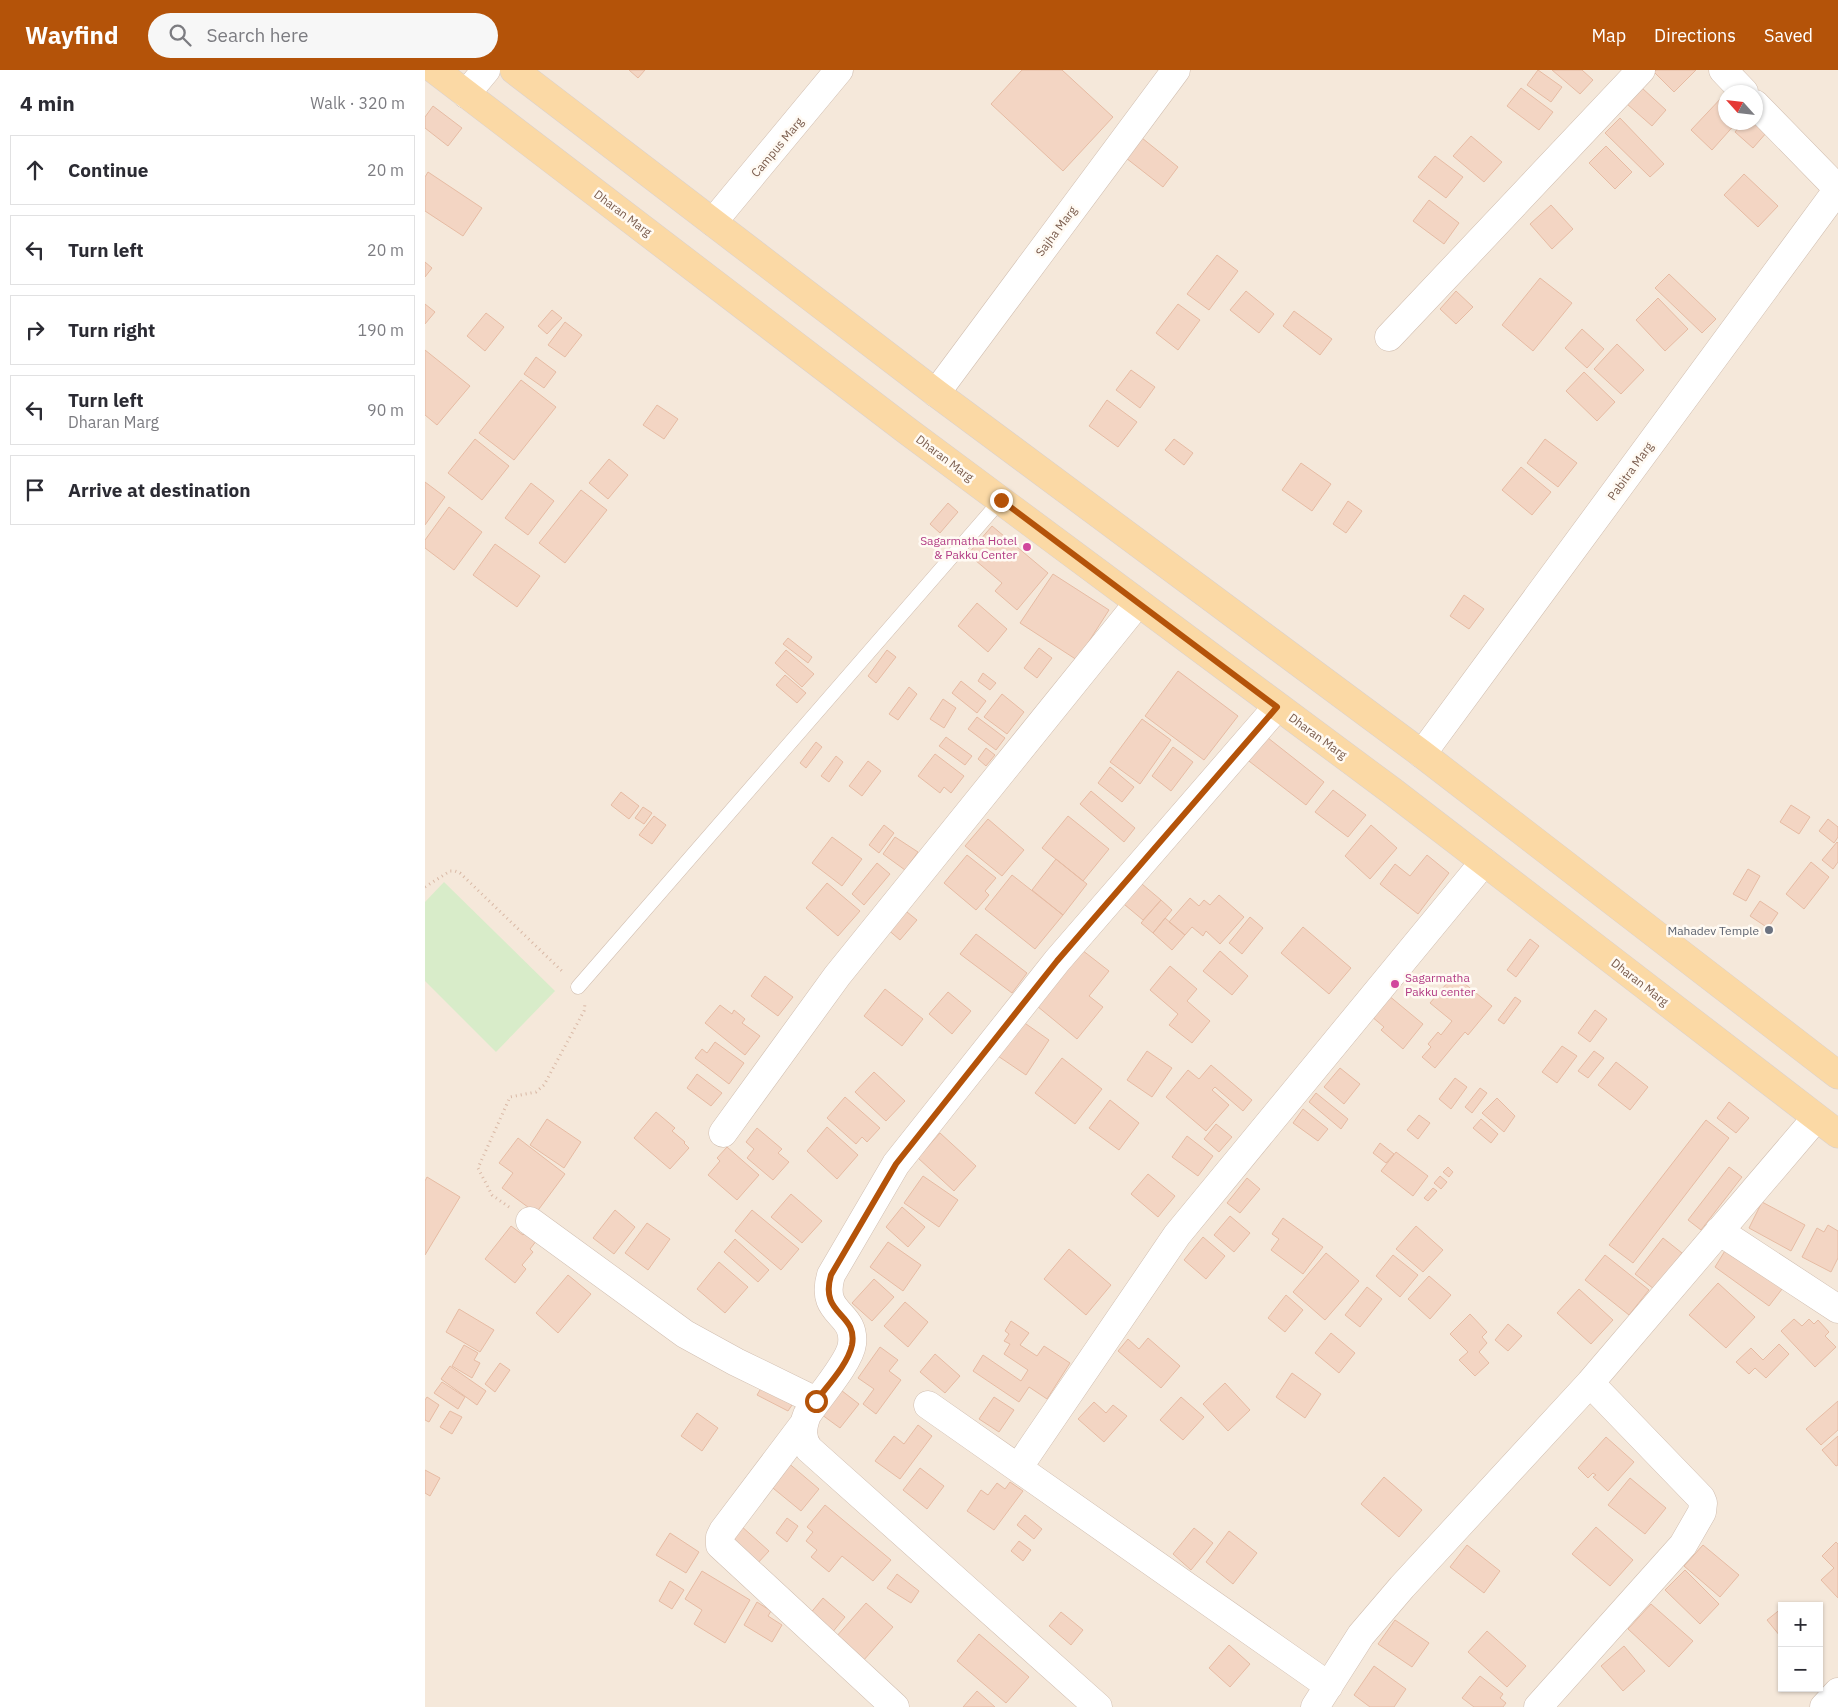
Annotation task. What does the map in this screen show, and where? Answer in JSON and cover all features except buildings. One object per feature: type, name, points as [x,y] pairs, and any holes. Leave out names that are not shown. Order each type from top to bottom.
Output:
[{"type":"main road","name":"Dharan Marg","points":[[435,70],[1001,500],[1392,791],[1838,1134]]},
{"type":"main road","points":[[514,70],[936,393],[1422,754],[1838,1075]]},
{"type":"street","points":[[466,94],[486,70]]},
{"type":"street","name":"Campus Marg","points":[[713,222],[839,70]]},
{"type":"street","name":"Sajha Marg","points":[[936,393],[1175,70]]},
{"type":"street","points":[[1389,336],[1641,70]]},
{"type":"street","points":[[1723,70],[1738,85]]},
{"type":"street","points":[[1763,112],[1838,189]]},
{"type":"street","name":"Pabitra Marg","points":[[1422,754],[1838,189]]},
{"type":"street","points":[[723,1133],[837,976],[1138,603]]},
{"type":"street","points":[[895,1707],[720,1545],[720,1537],[803,1425],[807,1414],[847,1358],[852,1343],[848,1322],[831,1304],[828,1296],[828,1286],[831,1275],[896,1164],[1057,961],[1277,707]]},
{"type":"street","points":[[1018,1468],[1177,1235],[1484,862]]},
{"type":"street","points":[[928,1406],[1018,1468],[1322,1696],[1361,1635],[1402,1587],[1590,1383],[1816,1118]]},
{"type":"street","points":[[529,1221],[685,1334],[736,1362],[816,1401]]},
{"type":"street","points":[[1719,1231],[1838,1309]]},
{"type":"street","points":[[1539,1707],[1683,1545],[1702,1512],[1703,1503],[1701,1498],[1590,1383]]},
{"type":"street","points":[[803,1425],[804,1442],[809,1449],[1098,1707]]},
{"type":"street","points":[[1824,1707],[1838,1692]]},
{"type":"lane","points":[[578,987],[1001,500]]},
{"type":"path","points":[[425,887],[450,871],[461,874],[578,987],[585,998],[584,1011],[544,1085],[535,1092],[510,1097],[479,1168],[492,1195],[529,1221]]},
{"type":"shaded area","points":[[425,70],[1838,70],[1838,1707],[425,1707]]},
{"type":"green space","points":[[444,882],[555,991],[496,1052],[425,981],[425,902]]},
{"type":"place","name":"Sagarmatha Hotel & Pakku Center","points":[[1027,547]]},
{"type":"place","name":"Mahadev Temple","points":[[1769,930]]},
{"type":"place","name":"Sagarmatha Pakku center","points":[[1395,984]]},
{"type":"route","points":[[816,1401],[847,1358],[852,1343],[848,1322],[831,1304],[828,1296],[831,1275],[896,1164],[1057,961],[1277,707],[1001,500]]}]
